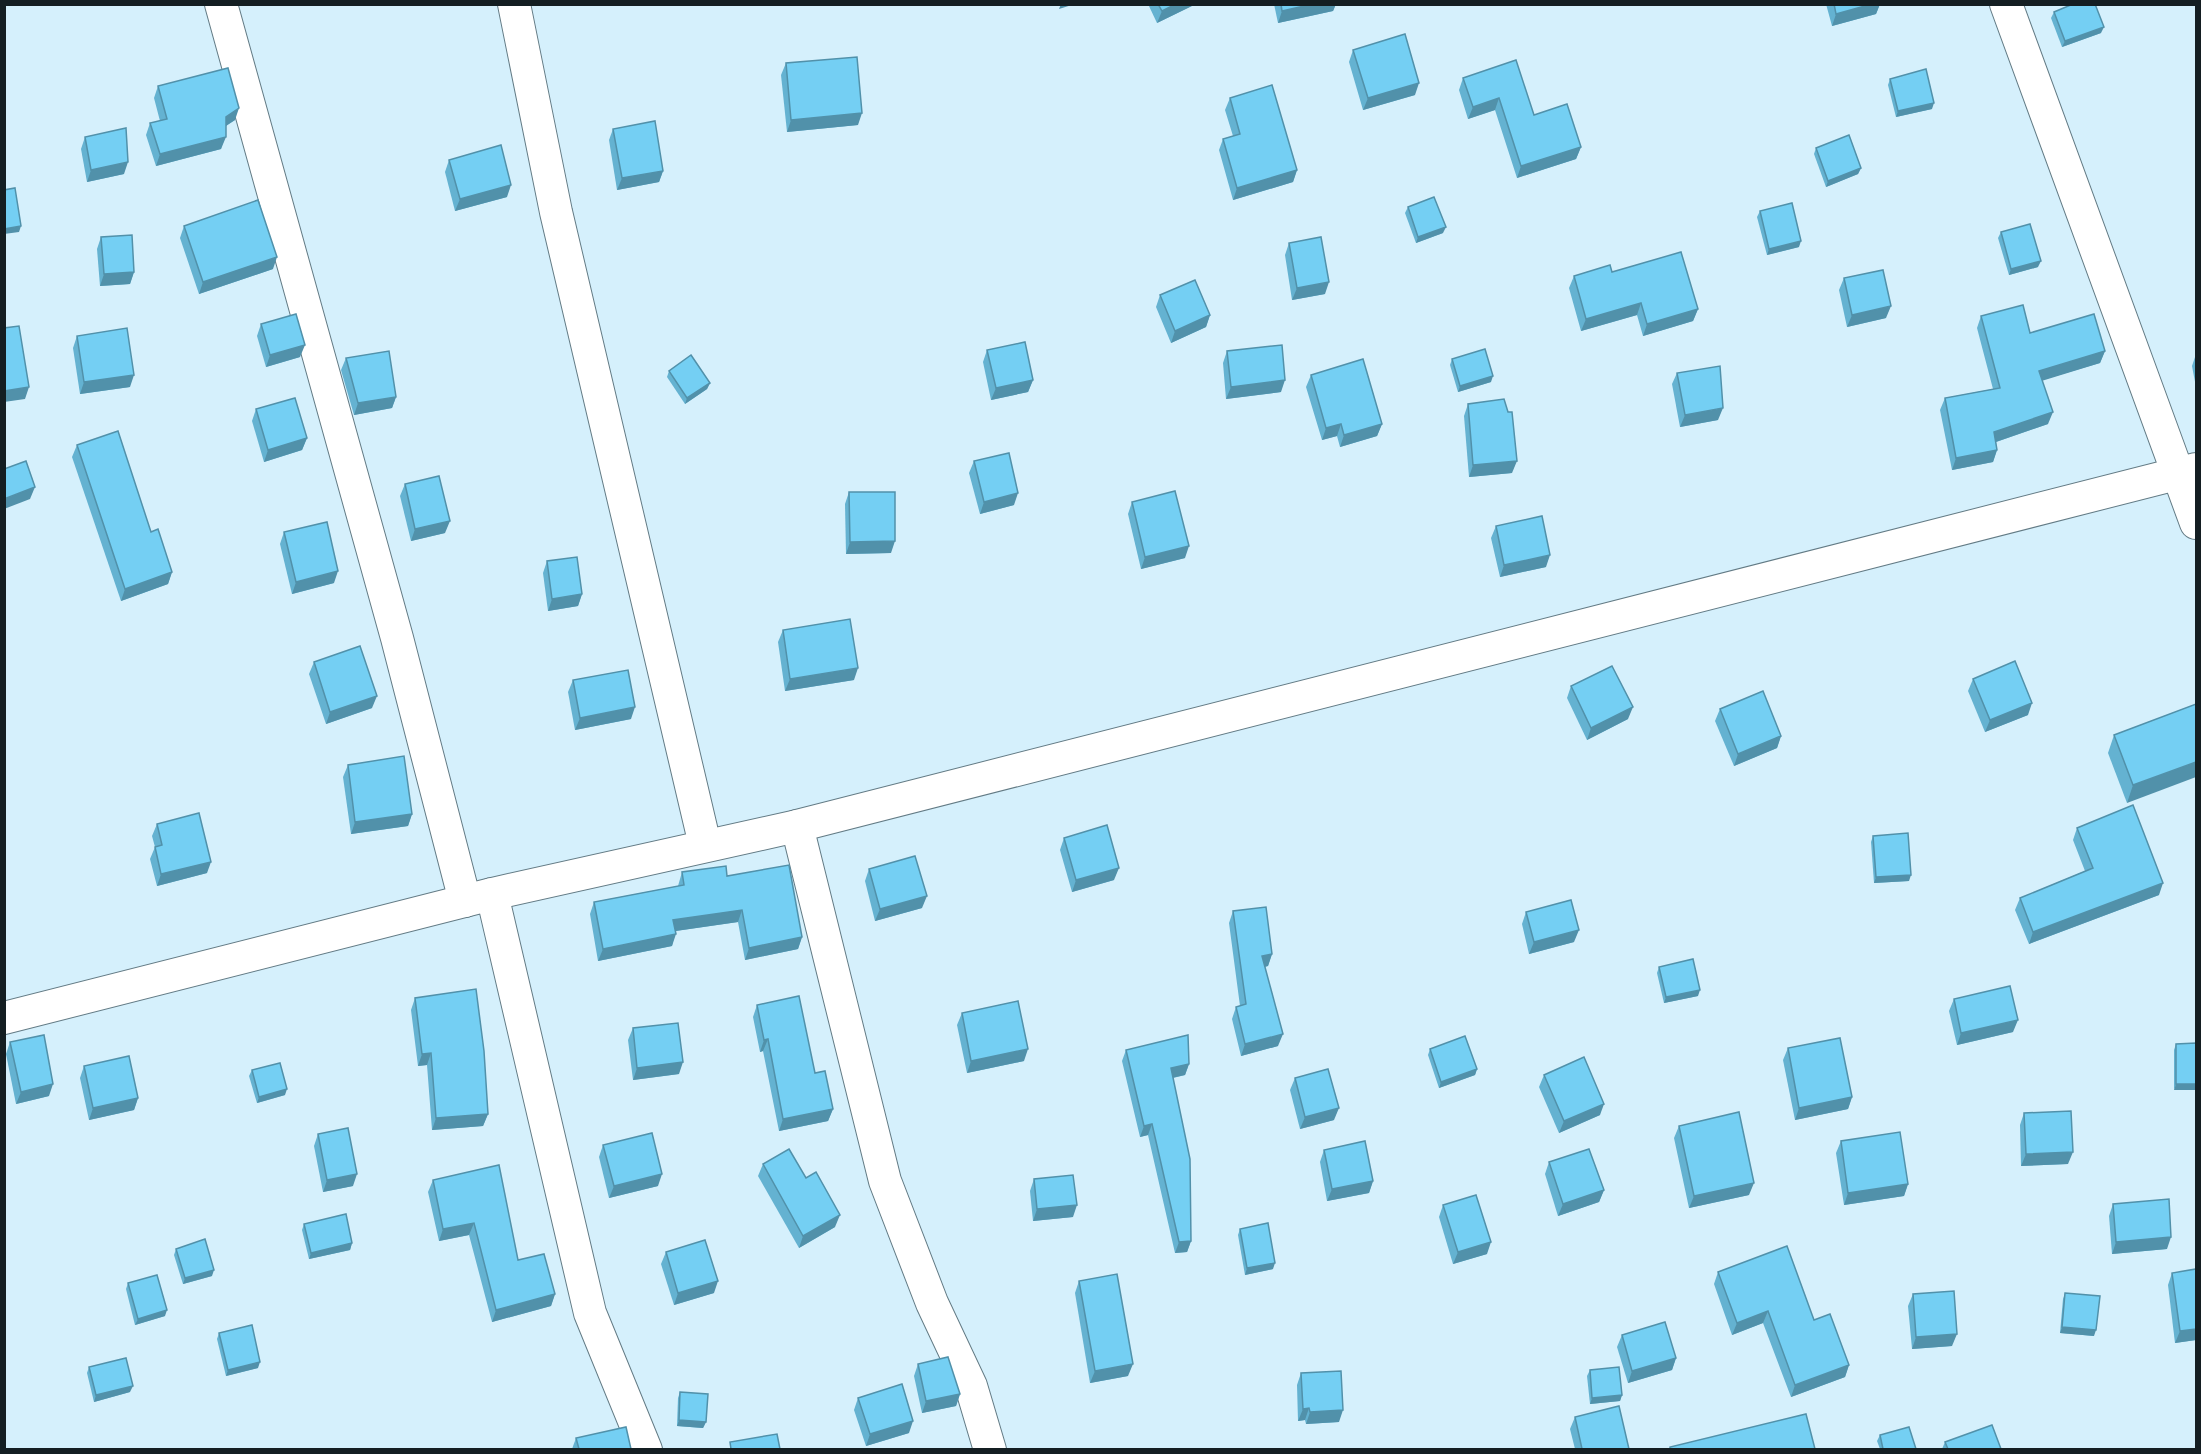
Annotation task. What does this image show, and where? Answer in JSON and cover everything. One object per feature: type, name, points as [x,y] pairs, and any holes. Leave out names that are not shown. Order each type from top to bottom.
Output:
[{"type":"street","points":[[221,4],[397,638],[478,897],[590,1313],[646,1449]]},
{"type":"street","points":[[514,4],[556,212],[705,844]]},
{"type":"street","points":[[2006,4],[2187,472],[2196,523]]},
{"type":"street","points":[[4,1018],[478,897],[705,844],[796,826],[2187,472]]},
{"type":"street","points":[[796,826],[885,1181],[932,1303],[971,1386],[990,1449]]},
{"type":"building","points":[[1158,4],[1176,4],[1162,11]]},
{"type":"building","points":[[1281,4],[1313,4],[1282,11]]},
{"type":"building","points":[[1834,4],[1872,4],[1836,14]]},
{"type":"building","points":[[2073,4],[2095,4],[2104,27],[2065,41],[2054,12]]},
{"type":"building","points":[[1405,34],[1419,83],[1368,98],[1353,50]]},
{"type":"building","points":[[857,57],[862,113],[791,120],[786,63]]},
{"type":"building","points":[[1516,60],[1534,115],[1567,104],[1581,147],[1521,166],[1499,98],[1473,107],[1463,78]]},
{"type":"building","points":[[228,68],[239,108],[226,117],[226,137],[160,154],[150,123],[167,119],[158,86]]},
{"type":"building","points":[[1926,69],[1934,103],[1898,111],[1890,79]]},
{"type":"building","points":[[1272,85],[1297,170],[1237,188],[1223,139],[1240,134],[1230,98]]},
{"type":"building","points":[[655,121],[663,171],[622,178],[613,129]]},
{"type":"building","points":[[126,128],[128,162],[91,170],[85,137]]},
{"type":"building","points":[[1849,135],[1861,168],[1828,181],[1816,148]]},
{"type":"building","points":[[501,145],[511,185],[460,199],[449,160]]},
{"type":"building","points":[[15,188],[21,226],[4,229],[4,190]]},
{"type":"building","points":[[1434,197],[1446,227],[1418,237],[1408,207]]},
{"type":"building","points":[[258,200],[277,257],[203,282],[184,226]]},
{"type":"building","points":[[1792,203],[1801,241],[1769,249],[1760,211]]},
{"type":"building","points":[[2030,224],[2041,261],[2011,269],[2001,232]]},
{"type":"building","points":[[132,235],[134,272],[104,274],[101,237]]},
{"type":"building","points":[[1321,237],[1329,282],[1297,288],[1289,243]]},
{"type":"building","points":[[1681,252],[1698,309],[1647,324],[1641,303],[1586,319],[1574,276],[1610,265],[1612,272]]},
{"type":"building","points":[[1883,270],[1891,306],[1852,315],[1844,278]]},
{"type":"building","points":[[1195,280],[1210,315],[1175,331],[1160,295]]},
{"type":"building","points":[[2023,305],[2030,333],[2094,314],[2105,351],[2039,371],[2053,412],[1994,432],[1997,450],[1956,458],[1945,398],[2000,388],[1981,316]]},
{"type":"building","points":[[296,314],[305,345],[270,355],[261,324]]},
{"type":"building","points":[[19,326],[29,387],[4,391],[4,328]]},
{"type":"building","points":[[127,328],[134,375],[84,382],[77,336]]},
{"type":"building","points":[[1025,342],[1033,380],[996,388],[987,350]]},
{"type":"building","points":[[1282,345],[1285,380],[1231,387],[1227,351]]},
{"type":"building","points":[[1485,349],[1493,376],[1460,386],[1452,359]]},
{"type":"building","points":[[389,351],[396,397],[358,403],[346,358]]},
{"type":"building","points":[[691,355],[710,383],[687,398],[669,371]]},
{"type":"building","points":[[1363,359],[1382,424],[1344,435],[1341,424],[1326,428],[1311,375]]},
{"type":"building","points":[[1720,366],[1723,408],[1685,415],[1677,373]]},
{"type":"building","points":[[295,398],[307,438],[268,450],[256,409]]},
{"type":"building","points":[[1504,399],[1508,412],[1512,412],[1517,461],[1473,465],[1468,404]]},
{"type":"building","points":[[118,431],[151,532],[158,529],[172,572],[125,589],[77,445]]},
{"type":"building","points":[[1009,453],[1018,493],[984,502],[974,461]]},
{"type":"building","points":[[26,461],[35,487],[4,499],[4,469]]},
{"type":"building","points":[[439,476],[450,521],[415,529],[405,484]]},
{"type":"building","points":[[1175,491],[1189,546],[1145,557],[1132,502]]},
{"type":"building","points":[[849,492],[895,492],[895,541],[850,542]]},
{"type":"building","points":[[1542,516],[1550,555],[1504,565],[1496,526]]},
{"type":"building","points":[[327,522],[338,571],[296,582],[284,532]]},
{"type":"building","points":[[577,557],[582,594],[552,599],[547,561]]},
{"type":"building","points":[[850,619],[858,668],[790,679],[783,630]]},
{"type":"building","points":[[360,646],[377,696],[330,712],[314,662]]},
{"type":"building","points":[[2015,661],[2032,703],[1990,720],[1973,679]]},
{"type":"building","points":[[1612,666],[1633,707],[1591,728],[1571,686]]},
{"type":"building","points":[[628,670],[635,707],[580,718],[573,680]]},
{"type":"building","points":[[1763,691],[1781,736],[1738,754],[1720,709]]},
{"type":"building","points":[[2196,704],[2196,762],[2133,785],[2114,735]]},
{"type":"building","points":[[404,756],[412,814],[355,822],[348,765]]},
{"type":"building","points":[[2133,805],[2163,883],[2033,932],[2020,898],[2093,868],[2077,828]]},
{"type":"building","points":[[199,813],[211,862],[161,874],[155,847],[162,845],[157,824]]},
{"type":"building","points":[[1107,825],[1119,868],[1076,880],[1064,838]]},
{"type":"building","points":[[1908,833],[1911,875],[1876,877],[1873,836]]},
{"type":"building","points":[[915,856],[927,896],[880,909],[869,869]]},
{"type":"building","points":[[789,865],[802,937],[749,948],[742,910],[673,920],[676,934],[603,949],[594,902],[684,885],[682,872],[726,866],[727,876]]},
{"type":"building","points":[[1571,900],[1579,930],[1534,942],[1526,912]]},
{"type":"building","points":[[1266,907],[1272,954],[1262,956],[1283,1034],[1245,1044],[1236,1007],[1246,1004],[1233,911]]},
{"type":"building","points":[[1693,959],[1700,990],[1666,997],[1659,967]]},
{"type":"building","points":[[2010,986],[2018,1020],[1961,1033],[1954,999]]},
{"type":"building","points":[[476,989],[484,1051],[488,1114],[436,1118],[431,1053],[422,1054],[415,998]]},
{"type":"building","points":[[799,996],[815,1073],[825,1071],[833,1109],[783,1119],[768,1039],[764,1040],[757,1005]]},
{"type":"building","points":[[1018,1001],[1028,1049],[971,1061],[962,1013]]},
{"type":"building","points":[[678,1023],[683,1062],[637,1068],[633,1028]]},
{"type":"building","points":[[44,1035],[53,1084],[21,1092],[10,1042]]},
{"type":"building","points":[[1188,1035],[1189,1064],[1171,1068],[1190,1159],[1191,1241],[1179,1242],[1152,1124],[1144,1126],[1126,1050]]},
{"type":"building","points":[[1465,1036],[1477,1069],[1441,1082],[1430,1049]]},
{"type":"building","points":[[1840,1038],[1852,1097],[1799,1108],[1788,1048]]},
{"type":"building","points":[[2196,1043],[2196,1084],[2176,1084],[2176,1044]]},
{"type":"building","points":[[129,1056],[138,1098],[93,1108],[84,1066]]},
{"type":"building","points":[[1584,1057],[1604,1104],[1564,1121],[1544,1075]]},
{"type":"building","points":[[280,1063],[287,1089],[259,1097],[252,1070]]},
{"type":"building","points":[[1328,1069],[1339,1108],[1305,1117],[1295,1078]]},
{"type":"building","points":[[2071,1111],[2073,1152],[2026,1154],[2024,1113]]},
{"type":"building","points":[[1739,1112],[1754,1183],[1694,1196],[1679,1126]]},
{"type":"building","points":[[348,1128],[357,1174],[327,1180],[318,1134]]},
{"type":"building","points":[[1900,1132],[1908,1184],[1848,1193],[1841,1141]]},
{"type":"building","points":[[652,1133],[662,1174],[614,1186],[603,1145]]},
{"type":"building","points":[[1365,1141],[1373,1181],[1332,1189],[1324,1150]]},
{"type":"building","points":[[789,1149],[806,1178],[816,1172],[840,1215],[803,1236],[763,1164]]},
{"type":"building","points":[[1589,1149],[1604,1190],[1563,1204],[1549,1162]]},
{"type":"building","points":[[499,1165],[518,1260],[544,1254],[555,1294],[496,1310],[474,1223],[443,1229],[433,1180]]},
{"type":"building","points":[[1073,1175],[1077,1205],[1037,1209],[1034,1179]]},
{"type":"building","points":[[1476,1195],[1491,1242],[1458,1252],[1443,1205]]},
{"type":"building","points":[[2169,1199],[2171,1237],[2116,1242],[2113,1204]]},
{"type":"building","points":[[346,1214],[352,1243],[311,1253],[304,1224]]},
{"type":"building","points":[[1268,1223],[1275,1263],[1247,1268],[1240,1229]]},
{"type":"building","points":[[205,1239],[214,1270],[185,1278],[176,1249]]},
{"type":"building","points":[[705,1240],[718,1281],[678,1293],[666,1252]]},
{"type":"building","points":[[1787,1246],[1814,1320],[1830,1314],[1849,1365],[1795,1385],[1768,1311],[1737,1323],[1718,1272]]},
{"type":"building","points":[[2196,1269],[2196,1329],[2180,1331],[2172,1273]]},
{"type":"building","points":[[1117,1274],[1133,1364],[1095,1371],[1079,1281]]},
{"type":"building","points":[[157,1275],[167,1310],[138,1319],[128,1283]]},
{"type":"building","points":[[1954,1291],[1957,1334],[1916,1337],[1913,1294]]},
{"type":"building","points":[[2065,1293],[2100,1296],[2096,1330],[2062,1327]]},
{"type":"building","points":[[1665,1322],[1676,1358],[1632,1371],[1622,1335]]},
{"type":"building","points":[[252,1325],[260,1362],[228,1370],[219,1333]]},
{"type":"building","points":[[948,1357],[960,1394],[926,1401],[918,1364]]},
{"type":"building","points":[[126,1358],[133,1386],[96,1395],[89,1367]]},
{"type":"building","points":[[1619,1367],[1622,1395],[1592,1398],[1590,1370]]},
{"type":"building","points":[[1341,1371],[1343,1410],[1310,1412],[1309,1408],[1303,1409],[1301,1373]]},
{"type":"building","points":[[902,1384],[913,1421],[870,1434],[858,1398]]},
{"type":"building","points":[[680,1392],[708,1394],[706,1422],[679,1420]]},
{"type":"building","points":[[1619,1406],[1629,1449],[1582,1449],[1575,1417]]},
{"type":"building","points":[[1806,1414],[1815,1449],[1670,1449],[1670,1447]]},
{"type":"building","points":[[1992,1425],[2001,1449],[1948,1449],[1945,1442]]},
{"type":"building","points":[[626,1427],[631,1449],[579,1449],[576,1438]]},
{"type":"building","points":[[1909,1427],[1916,1449],[1883,1449],[1880,1435]]},
{"type":"building","points":[[777,1434],[780,1449],[731,1449],[730,1442]]}]
